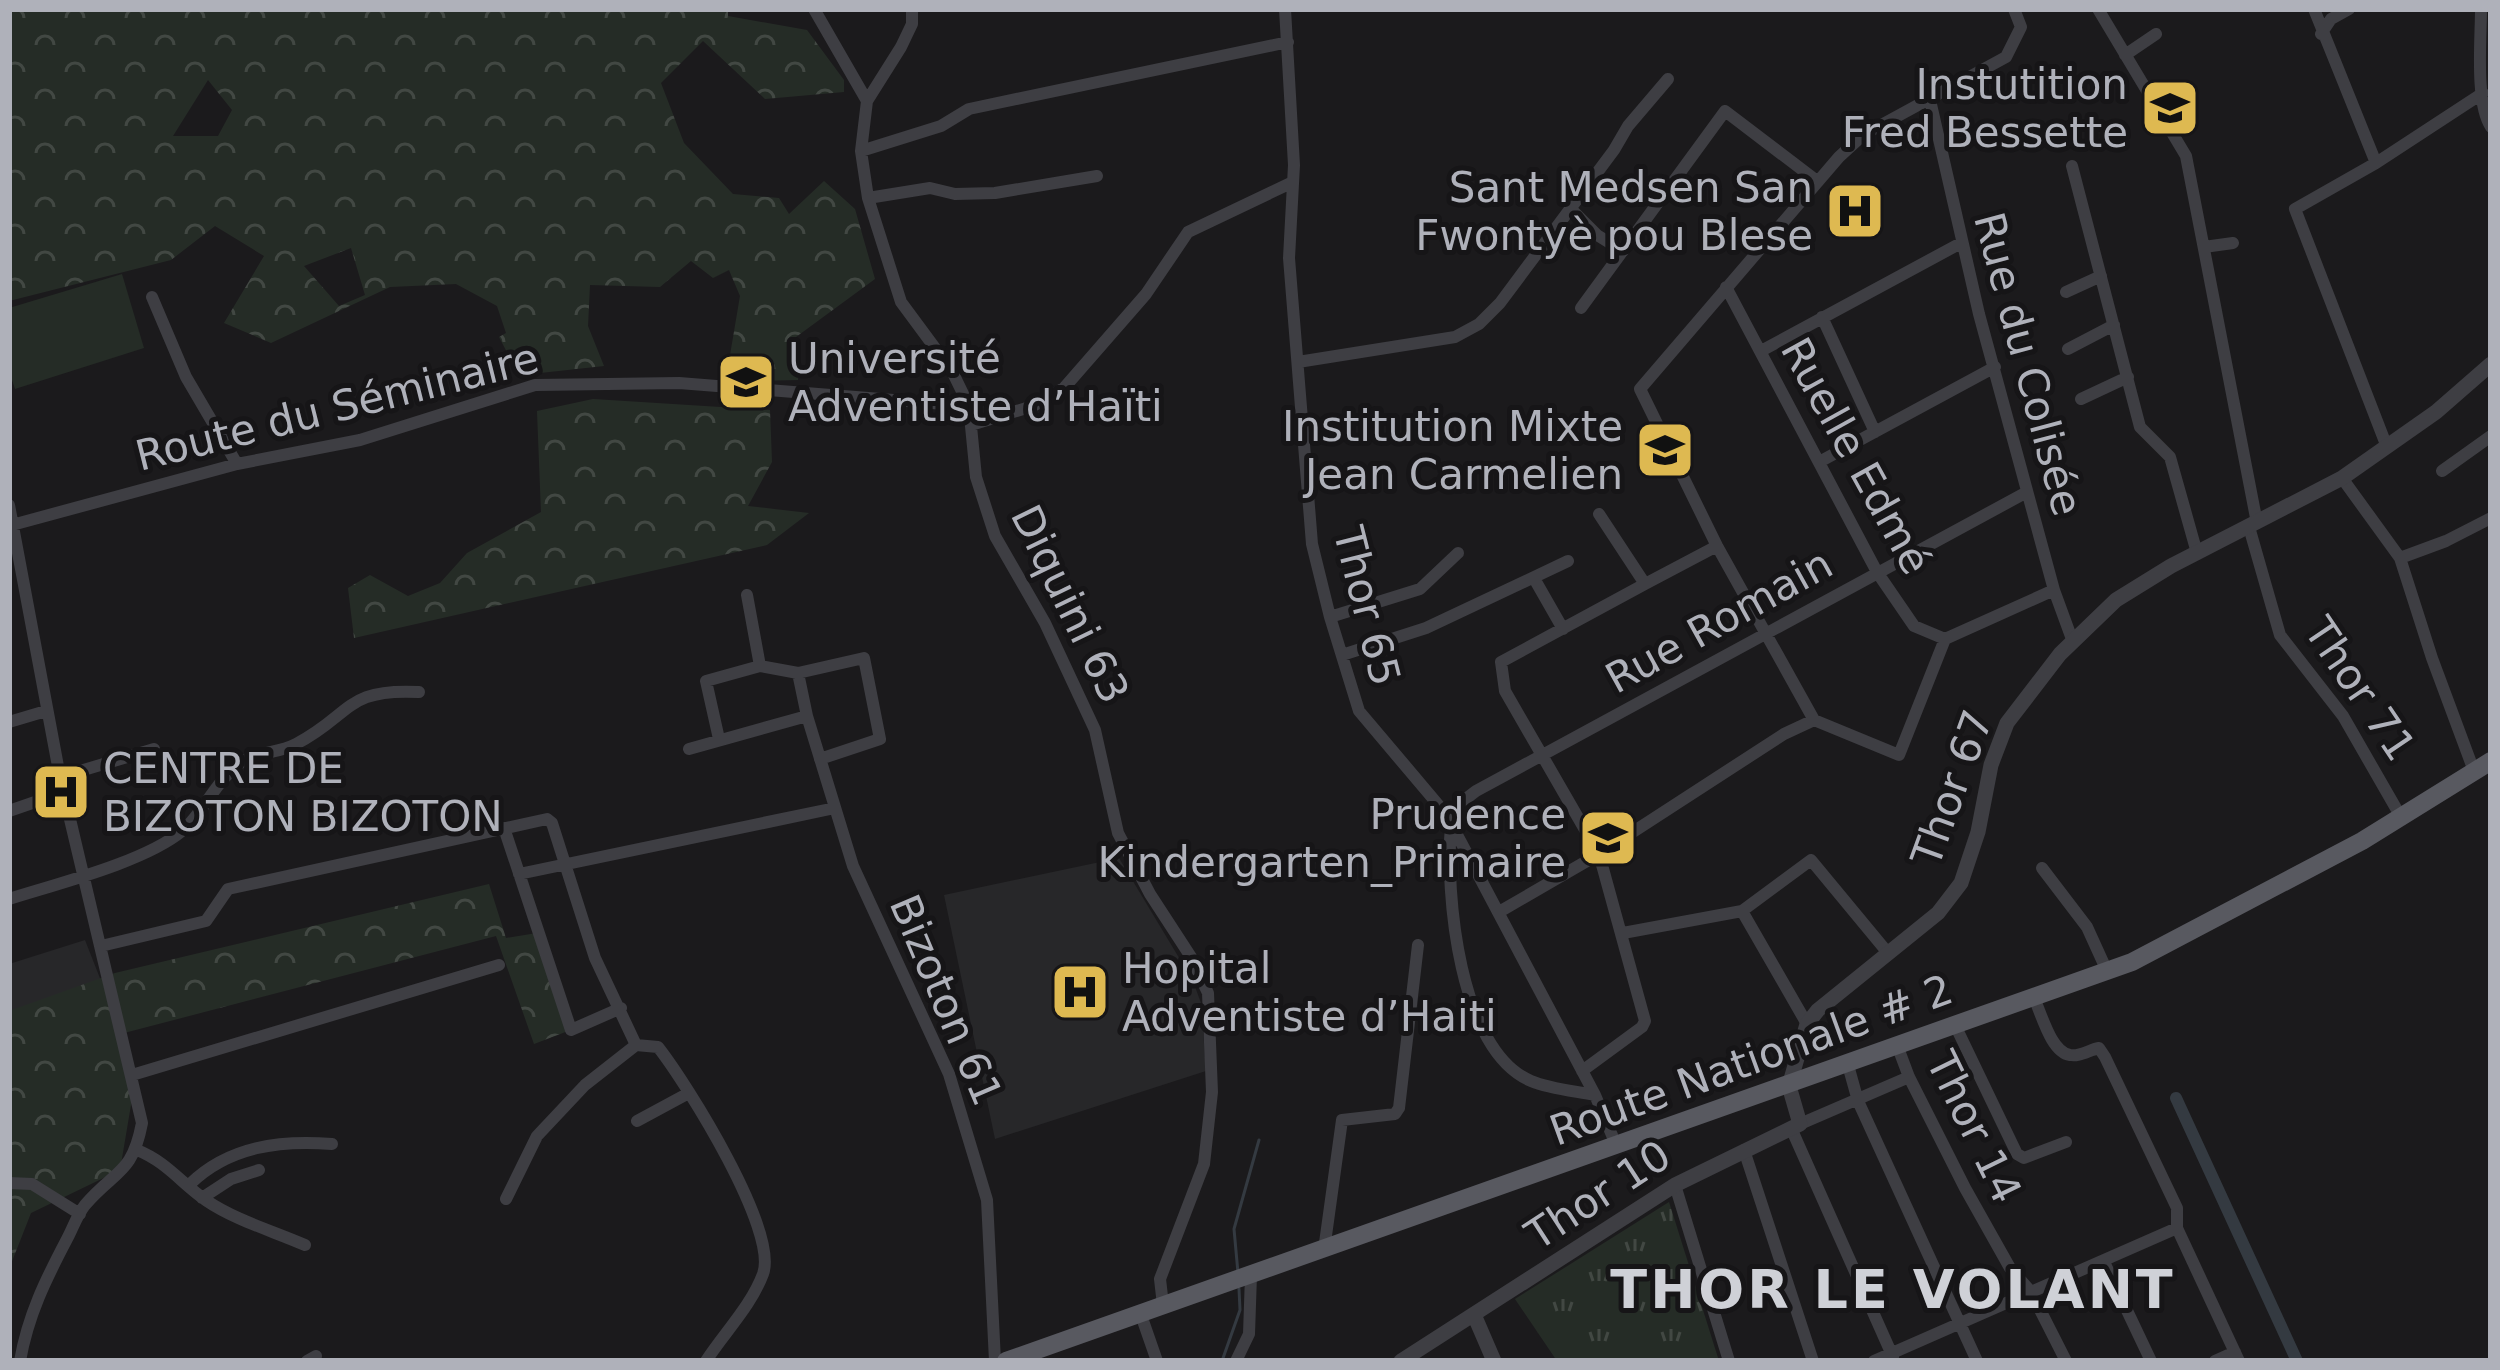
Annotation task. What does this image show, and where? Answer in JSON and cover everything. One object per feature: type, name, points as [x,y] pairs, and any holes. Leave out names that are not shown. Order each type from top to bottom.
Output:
[{"type":"main road","name":"Route Nationale # 2","points":[[1006,1361],[2107,971],[2235,911],[2483,766]]},
{"type":"street","points":[[814,9],[867,100]]},
{"type":"street","name":"Diquini 63","points":[[927,9],[912,16],[867,100],[861,151],[868,198],[901,302],[952,370],[969,406],[976,477],[994,536],[1045,623],[1095,730],[1118,832],[1208,993],[1212,1092],[1204,1164],[1160,1279],[1163,1305]]},
{"type":"street","name":"Thor 65","points":[[1285,9],[1293,182],[1289,258],[1312,544],[1330,617],[1359,711],[1449,819],[1595,1096],[1617,1147]]},
{"type":"street","points":[[2014,9],[2021,27],[2006,57],[1863,135],[1817,181],[1640,389],[1717,545],[1814,720],[1899,755],[1946,639],[2054,590]]},
{"type":"street","name":"Thor 71","points":[[2098,9],[2186,156],[2253,525],[2280,634],[2344,716],[2401,817]]},
{"type":"street","points":[[2314,9],[2376,164]]},
{"type":"street","points":[[2321,34],[2331,20],[2350,9]]},
{"type":"street","points":[[2481,9],[2483,93],[2491,127]]},
{"type":"street","points":[[2125,56],[2156,34]]},
{"type":"street","points":[[861,151],[941,126],[969,109],[1288,42]]},
{"type":"street","points":[[1298,362],[1455,337],[1479,324],[1500,303],[1628,126],[1668,79]]},
{"type":"street","points":[[2387,447],[2295,209],[2376,164],[2483,93]]},
{"type":"street","name":"Rue du Colisée","points":[[1930,100],[1960,242],[2054,590],[2073,641]]},
{"type":"street","points":[[1581,308],[1725,111],[1817,181]]},
{"type":"street","points":[[2072,166],[2140,427],[2170,457],[2197,553]]},
{"type":"street","points":[[868,198],[930,188],[955,194],[995,193],[1097,176]]},
{"type":"street","points":[[971,425],[1033,406],[1064,388],[1146,294],[1188,232],[1293,182]]},
{"type":"street","points":[[1571,209],[1598,236],[1622,251]]},
{"type":"street","points":[[1761,350],[1960,242]]},
{"type":"street","points":[[2204,247],[2233,242]]},
{"type":"street","points":[[2066,292],[2101,276]]},
{"type":"street","name":"Ruelle Edmé","points":[[1726,286],[1877,572],[1914,626],[1946,639]]},
{"type":"street","points":[[152,297],[186,377],[237,464]]},
{"type":"street","points":[[1822,317],[1875,432]]},
{"type":"street","points":[[2068,349],[2114,325]]},
{"type":"street","name":"Thor 67","points":[[1807,1024],[1818,1010],[1938,914],[1961,883],[1978,832],[1991,765],[2008,723],[2031,688],[2073,641],[2116,600],[2342,478],[2436,412],[2491,364]]},
{"type":"street","points":[[1821,461],[1995,367]]},
{"type":"street","points":[[2081,399],[2128,377]]},
{"type":"street","name":"Route du Séminaire","points":[[12,525],[237,464],[360,440],[535,386],[679,382],[969,406]]},
{"type":"street","points":[[2442,471],[2491,436]]},
{"type":"street","points":[[2342,478],[2400,558],[2432,658],[2483,766]]},
{"type":"street","name":"Rue Romain","points":[[1449,819],[1476,790],[2027,492]]},
{"type":"street","points":[[9,505],[13,554],[60,777],[142,1123],[128,1167],[80,1214],[39,1292],[20,1361]]},
{"type":"street","points":[[1599,514],[1646,584]]},
{"type":"street","points":[[2400,558],[2491,518]]},
{"type":"street","points":[[1582,1071],[1645,1021],[1599,854],[1505,691],[1501,662],[1717,545]]},
{"type":"street","points":[[1330,617],[1420,589],[1458,553]]},
{"type":"street","points":[[1342,655],[1408,635],[1568,561]]},
{"type":"street","points":[[1535,580],[1563,629]]},
{"type":"street","points":[[747,595],[760,666]]},
{"type":"street","points":[[9,625],[28,619]]},
{"type":"street","points":[[719,739],[706,681],[760,666],[798,673],[860,658],[866,661],[880,740],[820,759]]},
{"type":"street","name":"Bizoton 61","points":[[798,673],[854,866],[949,1074],[988,1200],[995,1361]]},
{"type":"street","points":[[9,899],[112,867],[183,830],[209,794],[246,759],[296,745],[361,697],[419,692]]},
{"type":"street","points":[[9,722],[46,711]]},
{"type":"street","points":[[689,748],[807,716]]},
{"type":"street","points":[[1498,912],[1814,720]]},
{"type":"street","points":[[60,777],[154,748]]},
{"type":"street","points":[[9,811],[64,792]]},
{"type":"street","points":[[519,874],[835,808]]},
{"type":"street","points":[[1449,819],[1456,931],[1479,1029],[1528,1081],[1595,1096]]},
{"type":"street","points":[[100,946],[206,921],[228,889],[550,820],[595,958],[636,1045]]},
{"type":"street","points":[[504,828],[571,1030],[620,1008]]},
{"type":"street","points":[[1623,933],[1742,911],[1811,860],[1888,953]]},
{"type":"street","points":[[2042,868],[2087,927],[2107,971]]},
{"type":"street","points":[[1742,911],[1807,1024],[1789,1086],[1795,1126],[1893,1358]]},
{"type":"street","points":[[1324,1250],[1342,1120],[1394,1114],[1399,1108],[1418,945]]},
{"type":"street","points":[[132,1075],[499,965]]},
{"type":"street","points":[[2034,998],[2057,1048],[2077,1056],[2098,1048],[2105,1057],[2177,1208],[2177,1228],[2237,1357],[2215,1361]]},
{"type":"street","points":[[1955,1025],[2017,1154],[2024,1158],[2066,1142]]},
{"type":"street","points":[[506,1199],[537,1136],[585,1085],[636,1045],[658,1047],[746,1191],[765,1255],[764,1271],[754,1290],[706,1361]]},
{"type":"street","name":"Thor 14","points":[[1897,1045],[1964,1188],[2011,1268],[2031,1292],[2066,1361]]},
{"type":"street","points":[[1848,1065],[1858,1101],[1976,1361]]},
{"type":"street","name":"Thor 10","points":[[1402,1361],[1675,1185],[1909,1077]]},
{"type":"street","points":[[637,1121],[687,1094]]},
{"type":"street","points":[[190,1184],[238,1152],[302,1142],[332,1144]]},
{"type":"street","points":[[137,1150],[154,1157],[202,1198],[304,1245]]},
{"type":"street","points":[[1744,1150],[1813,1361]]},
{"type":"street","points":[[202,1198],[230,1179],[259,1170]]},
{"type":"street","points":[[9,1183],[32,1184],[80,1214]]},
{"type":"street","points":[[1675,1185],[1729,1361]]},
{"type":"street","points":[[1874,1361],[1893,1358],[2177,1228]]},
{"type":"street","points":[[2104,1262],[2151,1361]]},
{"type":"street","points":[[1236,1361],[1249,1334],[1251,1275]]},
{"type":"street","points":[[1141,1315],[1157,1361]]},
{"type":"street","points":[[1475,1317],[1494,1361]]},
{"type":"street","points":[[9,1329],[25,1332]]},
{"type":"shaded area","name":"Hopital Adventiste d’Haiti","points":[[1119,858],[1193,981],[1201,1003],[1206,1071],[995,1139],[944,895]]},
{"type":"shaded area","points":[[85,940],[116,1019],[9,1055],[9,964]]},
{"type":"green space","points":[[9,9],[728,9],[728,16],[807,30],[844,80],[844,92],[765,99],[703,41],[661,83],[684,143],[733,194],[779,198],[789,214],[824,181],[855,209],[875,279],[796,337],[798,380],[750,381],[728,367],[740,296],[729,270],[713,278],[691,261],[660,287],[590,285],[588,326],[604,366],[540,373],[511,360],[499,337],[506,333],[497,306],[456,284],[390,287],[271,343],[224,323],[264,256],[215,226],[171,260],[9,301]],"holes":[[[208,80],[232,110],[218,136],[173,136]],[[351,248],[365,295],[339,306],[304,266]]]},
{"type":"green space","points":[[122,274],[144,348],[15,389],[9,371],[9,308]]},
{"type":"green space","points":[[593,399],[770,410],[772,462],[748,506],[809,513],[767,545],[354,638],[348,588],[370,575],[408,596],[440,583],[467,553],[541,512],[537,411]]},
{"type":"green space","points":[[489,884],[506,938],[537,933],[568,1031],[534,1044],[496,936],[124,1033],[135,1081],[120,1170],[31,1213],[9,1269],[9,1011],[115,973]]},
{"type":"green space","points":[[1669,1202],[1719,1361],[1557,1361],[1515,1299]]},
{"type":"waterway","points":[[2176,1098],[2297,1361]]},
{"type":"waterway","points":[[1238,1273],[1234,1229],[1259,1140]]},
{"type":"waterway","points":[[1222,1361],[1240,1310],[1239,1289]]},
{"type":"place","name":"Instutition Fred Bessette","points":[[2170,108]]},
{"type":"place","name":"Sant Medsen San Fwontyè pou Blese","points":[[1855,211]]},
{"type":"place","name":"Université Adventiste d’Haïti","points":[[746,382]]},
{"type":"place","name":"Institution Mixte Jean Carmelien","points":[[1665,450]]},
{"type":"place","name":"CENTRE DE BIZOTON BIZOTON","points":[[61,792]]},
{"type":"place","name":"Prudence Kindergarten_Primaire","points":[[1608,838]]},
{"type":"place","name":"Hopital Adventiste d’Haiti","points":[[1080,992]]},
{"type":"district","name":"THOR LE VOLANT","points":[[1893,1289]]}]
